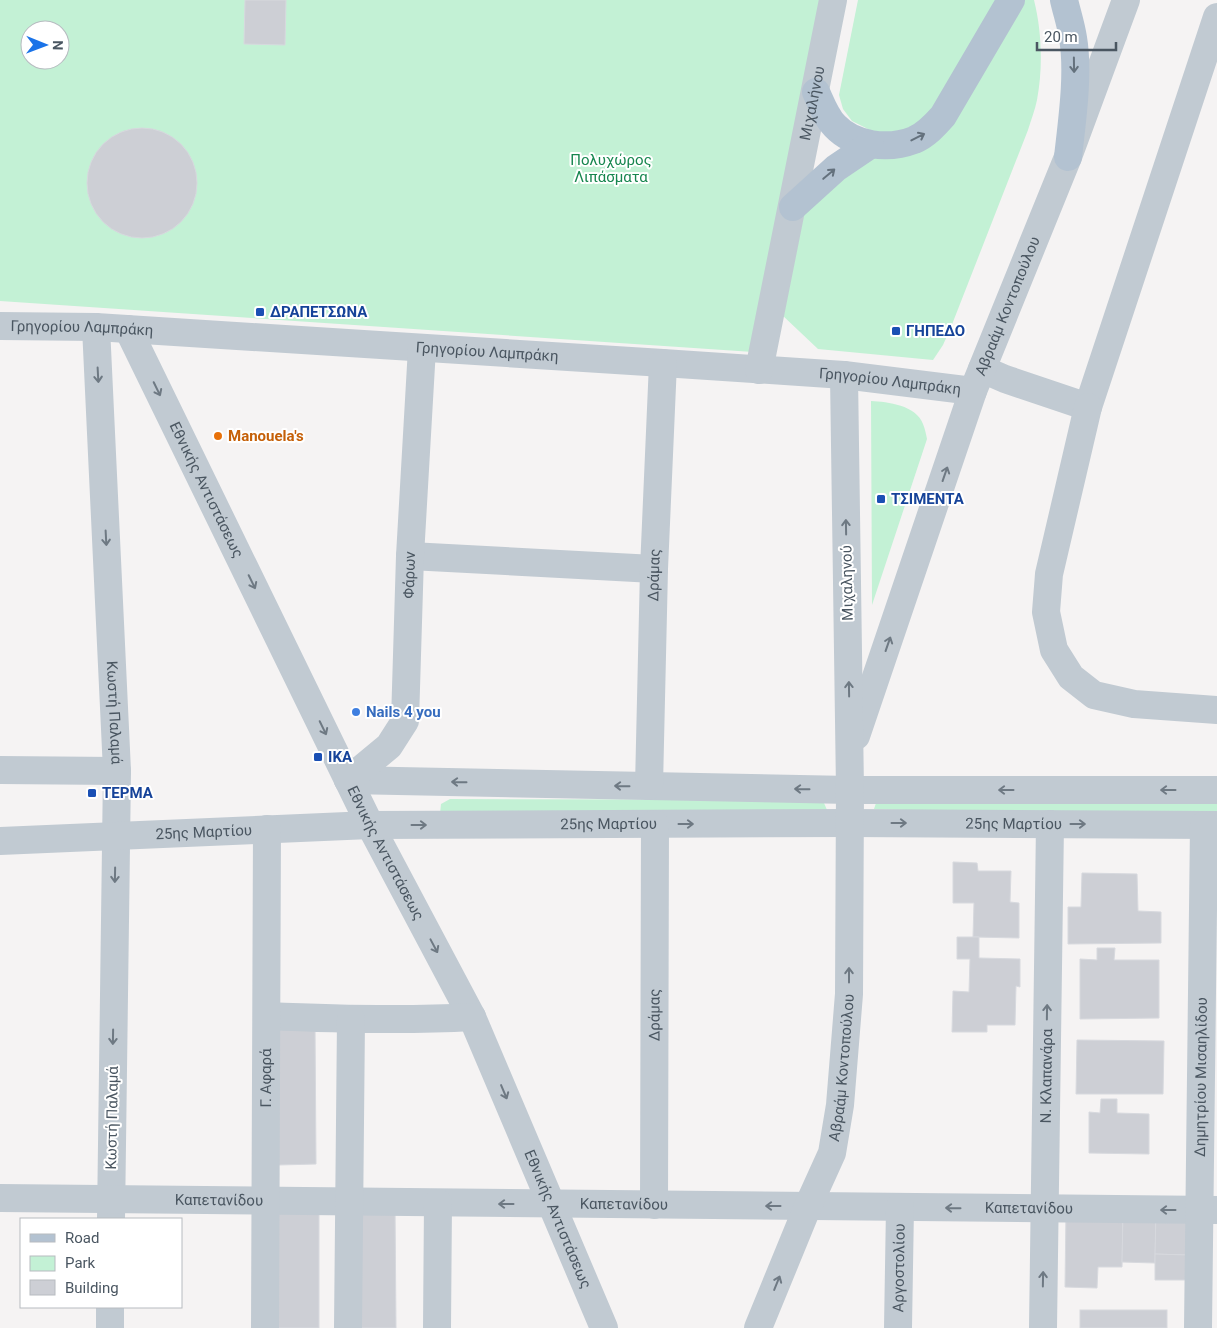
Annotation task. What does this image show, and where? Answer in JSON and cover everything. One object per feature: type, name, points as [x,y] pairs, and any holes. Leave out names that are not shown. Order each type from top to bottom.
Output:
[{"type":"main road","points":[[816,92],[834,125],[847,137],[870,145],[891,145],[914,140],[930,130],[943,116],[1011,0]]},
{"type":"main road","points":[[1064,0],[1073,39],[1074,62],[1074,94],[1068,157]]},
{"type":"main road","points":[[793,207],[830,173],[870,145]]},
{"type":"street","name":"Μιχαλήνου","points":[[793,207],[833,0]]},
{"type":"street","name":"Αβραάμ Κοντοπούλου","points":[[850,757],[977,380],[1068,157],[1126,0]]},
{"type":"street","points":[[1217,17],[1088,407],[1049,574],[1046,612],[1054,650],[1071,676],[1094,695],[1134,704],[1217,710]]},
{"type":"street","points":[[759,370],[793,207]]},
{"type":"street","name":"Γρηγορίου Λαμπράκη","points":[[0,326],[96,327],[844,376],[977,380],[1005,379],[1088,407]]},
{"type":"street","name":"Κωστή Παλαμά","points":[[96,327],[117,772],[111,1209]]},
{"type":"street","name":"Εθνικής Αντιστάσεως","points":[[128,329],[370,826],[472,1017],[601,1325]]},
{"type":"street","name":"Φάρων","points":[[348,780],[389,746],[406,721],[410,556],[422,348]]},
{"type":"street","name":"Δράμας","points":[[649,786],[654,569],[663,363]]},
{"type":"street","name":"Μιχαληνού","points":[[844,376],[850,790]]},
{"type":"street","points":[[410,556],[654,569]]},
{"type":"street","points":[[0,770],[117,772]]},
{"type":"street","points":[[348,780],[850,790],[1217,790]]},
{"type":"street","name":"Αβραάμ Κοντοπούλου","points":[[758,1328],[832,1153],[840,1105],[848,994],[850,790]]},
{"type":"street","name":"25ης Μαρτίου","points":[[0,841],[370,826],[850,823],[1210,825]]},
{"type":"street","name":"Δράμας","points":[[654,824],[654,1205]]},
{"type":"street","name":"Ν. Κλαπανάρα","points":[[1042,1328],[1050,824]]},
{"type":"street","name":"Δημητρίου Μισαηλίδου","points":[[1198,1328],[1208,1210],[1210,825]]},
{"type":"street","name":"Γ. Αφαρά","points":[[265,1328],[268,829]]},
{"type":"street","points":[[267,1016],[351,1019],[472,1017]]},
{"type":"street","points":[[348,1328],[351,1019]]},
{"type":"street","name":"Καπετανίδου","points":[[0,1198],[111,1209],[266,1201],[1208,1210]]},
{"type":"street","points":[[437,1328],[438,1203]]},
{"type":"street","name":"Αργοστολίου","points":[[898,1328],[900,1207]]},
{"type":"street","points":[[110,1308],[110,1328]]},
{"type":"green space","name":"Πολυχώρος Λιπάσματα","points":[[0,0],[821,0],[753,352],[0,301]]},
{"type":"green space","points":[[858,0],[997,0],[950,88],[919,128],[878,134],[852,121],[843,109],[839,95]]},
{"type":"green space","points":[[1021,0],[1034,0],[1039,25],[1041,63],[1036,104],[1028,130],[943,345],[933,360],[818,349],[781,314],[798,224],[809,201],[866,157],[905,152]]},
{"type":"green space","points":[[871,401],[901,406],[914,413],[923,424],[927,439],[872,605]]},
{"type":"green space","points":[[450,799],[819,800],[824,803],[827,810],[440,814],[441,804]]},
{"type":"green space","points":[[1217,799],[1217,820],[874,809],[876,803]]},
{"type":"building","points":[[245,0],[286,0],[285,45],[244,44]]},
{"type":"building","points":[[142,128],[163,132],[181,144],[193,162],[197,183],[193,204],[181,222],[163,234],[142,238],[121,234],[103,222],[91,204],[87,183],[91,162],[103,144],[121,132]]},
{"type":"building","points":[[953,862],[977,863],[978,871],[1011,871],[1010,902],[1019,903],[1019,938],[973,937],[974,903],[953,903]]},
{"type":"building","points":[[1082,873],[1137,874],[1138,911],[1161,912],[1161,943],[1068,944],[1068,907],[1081,907]]},
{"type":"building","points":[[957,937],[979,937],[979,958],[1020,959],[1020,987],[1016,986],[1015,1025],[987,1025],[987,1032],[952,1032],[953,991],[969,992],[970,959],[957,959]]},
{"type":"building","points":[[1097,948],[1115,948],[1114,960],[1159,960],[1159,1018],[1080,1019],[1080,959],[1097,960]]},
{"type":"building","points":[[277,1025],[315,1026],[316,1164],[278,1165]]},
{"type":"building","points":[[1077,1040],[1164,1041],[1163,1094],[1076,1094]]},
{"type":"building","points":[[1101,1099],[1117,1099],[1117,1113],[1149,1114],[1149,1154],[1089,1153],[1089,1112],[1100,1113]]},
{"type":"building","points":[[277,1203],[319,1204],[319,1328],[277,1328]]},
{"type":"building","points":[[354,1203],[395,1204],[396,1328],[357,1328]]},
{"type":"building","points":[[1066,1211],[1123,1212],[1122,1267],[1098,1267],[1097,1288],[1065,1287]]},
{"type":"building","points":[[1123,1212],[1156,1212],[1155,1263],[1122,1262]]},
{"type":"building","points":[[1156,1212],[1187,1213],[1187,1255],[1155,1254]]},
{"type":"building","points":[[1155,1254],[1187,1255],[1186,1280],[1155,1280]]},
{"type":"building","points":[[1080,1310],[1167,1310],[1167,1328],[1080,1328]]},
{"type":"place","name":"ΔΡΑΠΕΤΣΩΝΑ","points":[[260,312]]},
{"type":"place","name":"ΓΗΠΕΔΟ","points":[[896,331]]},
{"type":"place","name":"Manouela's","points":[[218,436]]},
{"type":"place","name":"ΤΣΙΜΕΝΤΑ","points":[[881,499]]},
{"type":"place","name":"Nails 4 you","points":[[356,712]]},
{"type":"place","name":"ΙΚΑ","points":[[318,757]]},
{"type":"place","name":"ΤΕΡΜΑ","points":[[92,793]]}]
